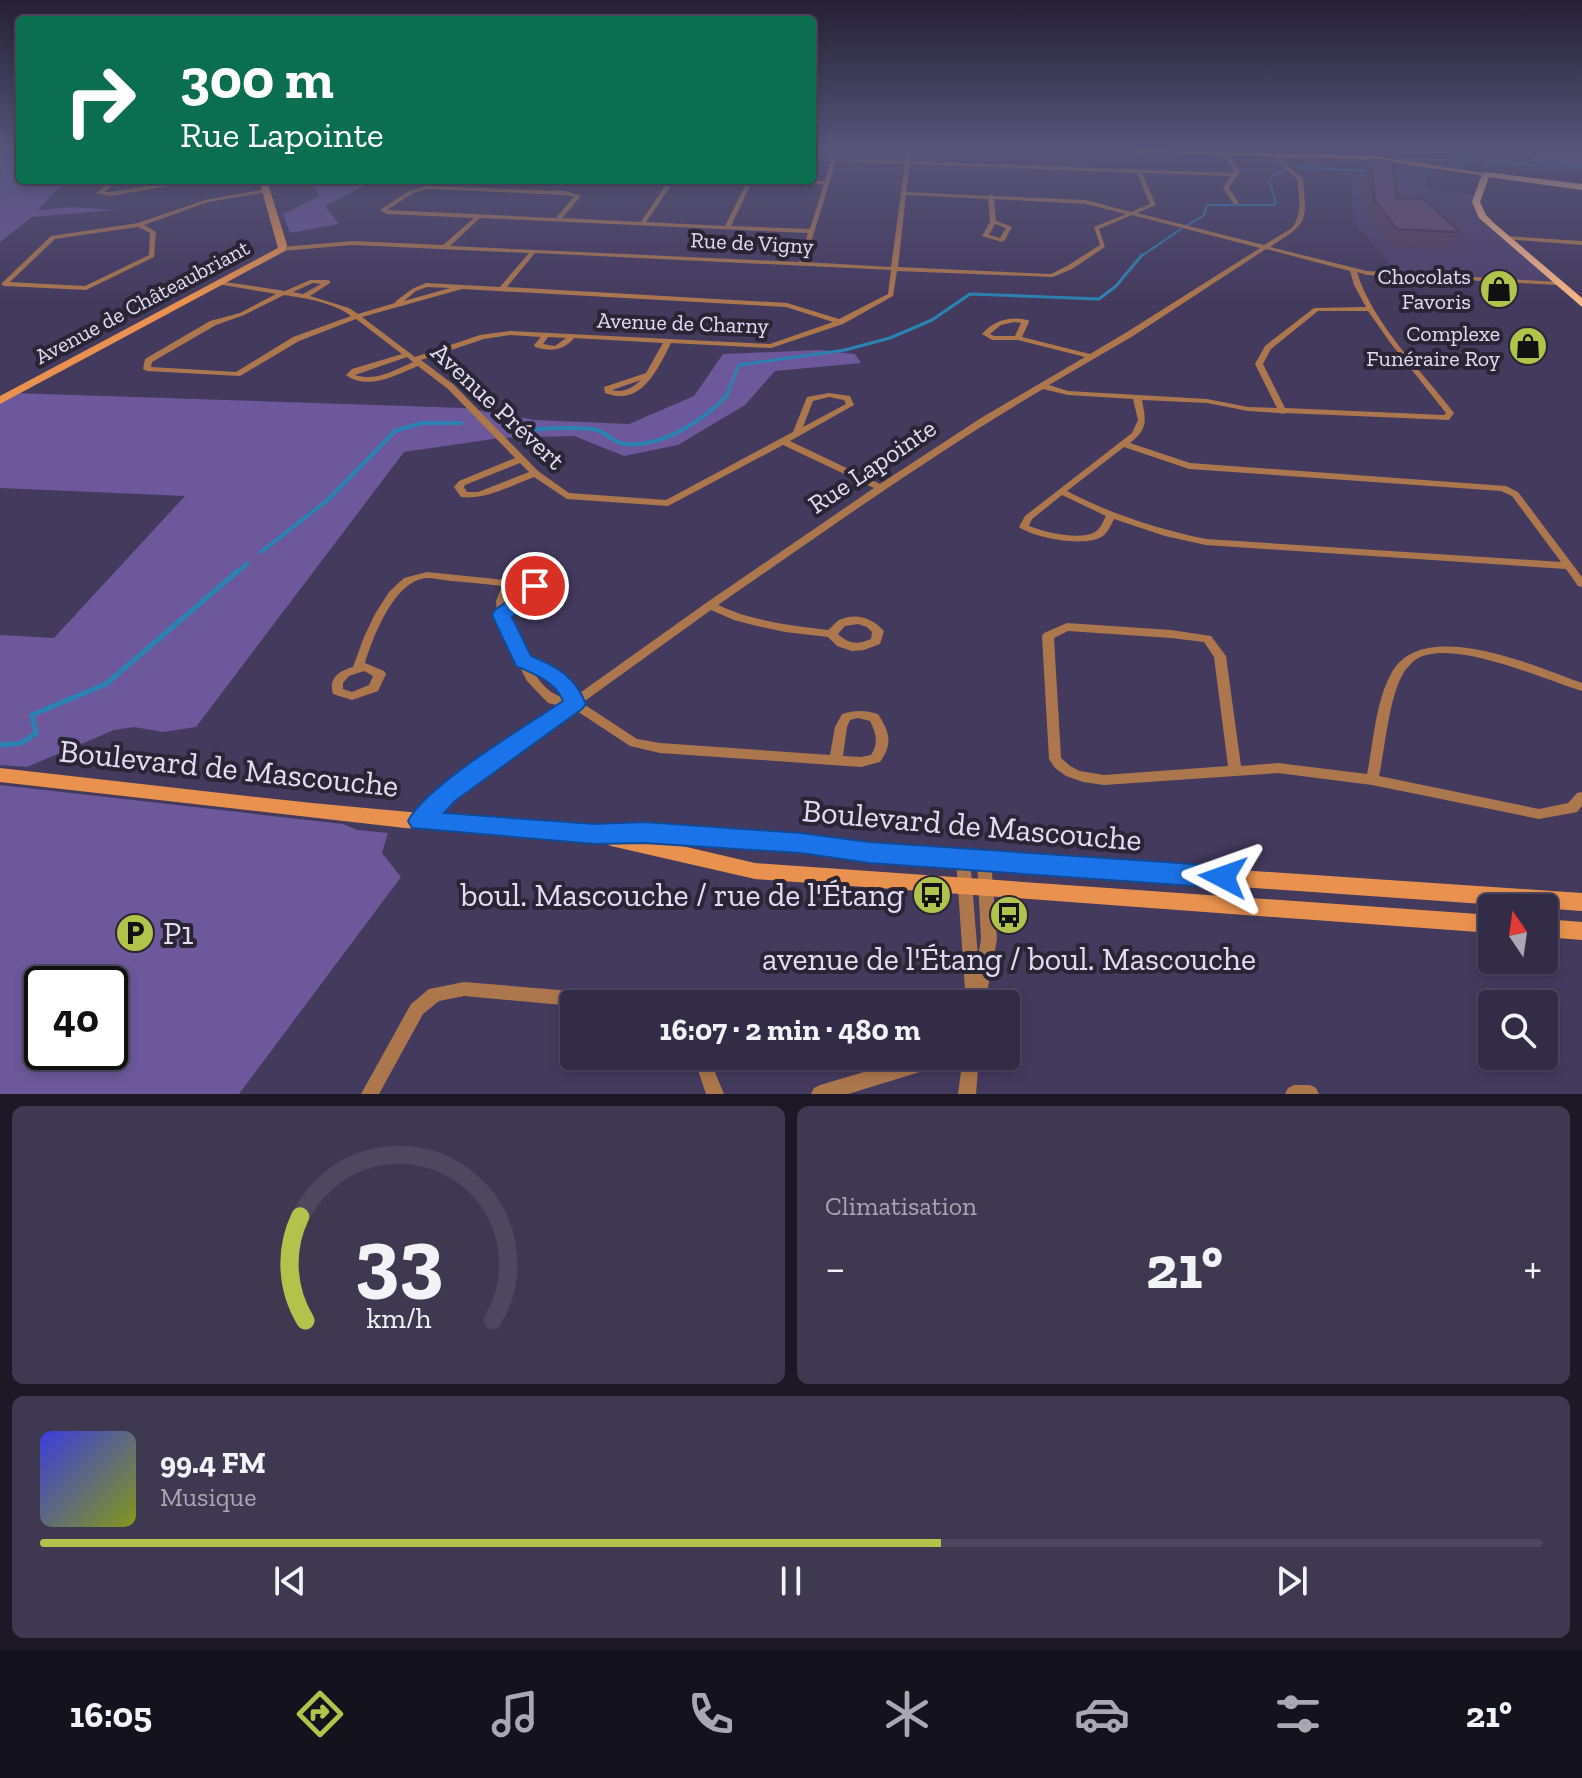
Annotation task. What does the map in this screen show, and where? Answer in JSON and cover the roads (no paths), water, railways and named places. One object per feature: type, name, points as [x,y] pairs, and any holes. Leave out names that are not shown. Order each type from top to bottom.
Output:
[{"type":"main road","points":[[1477,200],[1482,216],[1582,304]]},
{"type":"street","points":[[139,225],[153,232],[152,256],[93,286],[75,290],[4,284],[53,237],[139,225],[211,200]]},
{"type":"street","name":"Avenue de Châteaubriant","points":[[0,401],[282,249],[268,200]]},
{"type":"street","points":[[400,200],[383,210],[811,231]]},
{"type":"street","points":[[558,220],[575,200]]},
{"type":"street","points":[[642,224],[658,200]]},
{"type":"street","points":[[727,228],[741,200]]},
{"type":"street","points":[[802,263],[821,200]]},
{"type":"street","name":"Avenue de Charny","points":[[415,358],[483,337],[510,333],[771,346],[840,322],[891,295],[902,200]]},
{"type":"street","points":[[991,200],[993,222]]},
{"type":"street","points":[[1059,200],[1135,215],[1353,271],[1557,283]]},
{"type":"street","points":[[1135,215],[1153,205],[1151,200]]},
{"type":"street","name":"Rue Lapointe","points":[[420,821],[447,794],[710,605],[881,488],[1294,229],[1301,224],[1301,200]]},
{"type":"street","name":"Rue de Vigny","points":[[282,249],[334,242],[1059,275],[1103,246],[1096,228],[1135,215]]},
{"type":"street","points":[[445,247],[478,217]]},
{"type":"street","points":[[1507,238],[1582,243]]},
{"type":"street","points":[[501,290],[534,251]]},
{"type":"street","points":[[1043,386],[1068,393],[1207,401],[1283,412],[1427,419],[1450,416],[1355,286],[1353,271]]},
{"type":"street","points":[[304,296],[328,282],[312,281],[242,314],[213,323],[148,361],[147,369],[237,374],[253,367],[276,348],[357,316],[459,288],[787,305],[840,322]]},
{"type":"street","name":"Avenue Prévert","points":[[219,283],[304,296],[347,309],[458,393],[535,473],[567,496],[668,503],[845,408],[850,405],[847,398],[829,395],[810,399],[797,432]]},
{"type":"street","points":[[1283,412],[1259,364],[1268,348],[1316,309],[1371,309]]},
{"type":"street","points":[[1018,338],[1025,322],[1020,320],[1004,321],[986,334],[992,338],[1018,338],[1092,357]]},
{"type":"street","points":[[546,335],[538,345],[554,349],[564,345],[571,337]]},
{"type":"street","points":[[649,375],[667,343]]},
{"type":"street","points":[[415,358],[368,380],[356,380],[350,375],[355,371],[415,358]]},
{"type":"street","points":[[1111,516],[1094,537],[1036,533],[1024,527],[1028,518],[1136,434],[1142,420],[1137,397]]},
{"type":"street","points":[[783,441],[881,488]]},
{"type":"street","points":[[1124,444],[1189,466],[1503,488],[1515,494],[1582,584]]},
{"type":"street","points":[[521,459],[462,483],[459,487],[464,495],[479,495],[535,473]]},
{"type":"street","points":[[1061,491],[1111,516],[1173,536],[1240,546],[1568,566]]},
{"type":"street","points":[[358,668],[361,655],[396,589],[412,577],[427,575],[535,586],[533,592],[502,615]]},
{"type":"street","points":[[509,582],[501,601],[502,615],[531,678],[549,698],[575,704],[634,743],[660,748],[861,762],[875,759],[882,750],[884,733],[874,717],[858,714],[846,717],[841,727],[836,759]]},
{"type":"street","points":[[710,605],[727,613],[803,631],[831,634]]},
{"type":"street","points":[[1235,769],[1220,656],[1207,639],[1067,627],[1048,636],[1055,759],[1063,769],[1078,776],[1104,780],[1278,768],[1372,780],[1539,814],[1572,808],[1582,797]]},
{"type":"street","points":[[1372,780],[1385,710],[1399,669],[1412,654],[1435,649],[1467,650],[1582,687]]},
{"type":"street","points":[[523,661],[544,669],[569,688],[575,704]]},
{"type":"street","name":"Boulevard de Mascouche","points":[[0,775],[420,821],[595,834],[644,833],[754,840],[963,859],[1582,902]]},
{"type":"street","name":"Boulevard de Mascouche","points":[[595,834],[755,871],[1478,923]]},
{"type":"street","points":[[963,859],[974,990]]},
{"type":"street","points":[[978,990],[989,939],[984,860]]},
{"type":"street","points":[[1558,929],[1582,931]]},
{"type":"street","points":[[370,1094],[417,1009],[435,994],[464,989],[560,998]]},
{"type":"street","points":[[706,1070],[715,1094]]},
{"type":"street","points":[[820,1094],[900,1070]]},
{"type":"street","points":[[967,1094],[970,1070]]},
{"type":"street","points":[[1294,1094],[1310,1094]]},
{"type":"waterway","points":[[1188,225],[1204,215],[1207,205],[1274,205],[1275,200]]},
{"type":"waterway","points":[[1141,256],[1181,229]]},
{"type":"waterway","points":[[726,396],[739,365],[845,350],[890,338],[932,320],[970,294],[1099,299],[1116,286],[1141,256]]},
{"type":"waterway","points":[[516,430],[589,429],[601,431],[621,443],[653,442],[695,422],[726,396]]},
{"type":"waterway","points":[[261,552],[329,499],[395,431],[422,423],[461,423]]},
{"type":"waterway","points":[[236,573],[248,563]]},
{"type":"waterway","points":[[0,745],[22,743],[36,733],[32,715],[106,684],[238,571]]},
{"type":"place","name":"Chocolats Favoris","points":[[1499,289]]},
{"type":"place","name":"Complexe Funéraire Roy","points":[[1528,346]]},
{"type":"place","name":"boul. Mascouche / rue de l'Étang","points":[[932,895]]},
{"type":"place","name":"avenue de l'Étang / boul. Mascouche","points":[[1009,915]]},
{"type":"place","name":"P1","points":[[135,933]]}]
